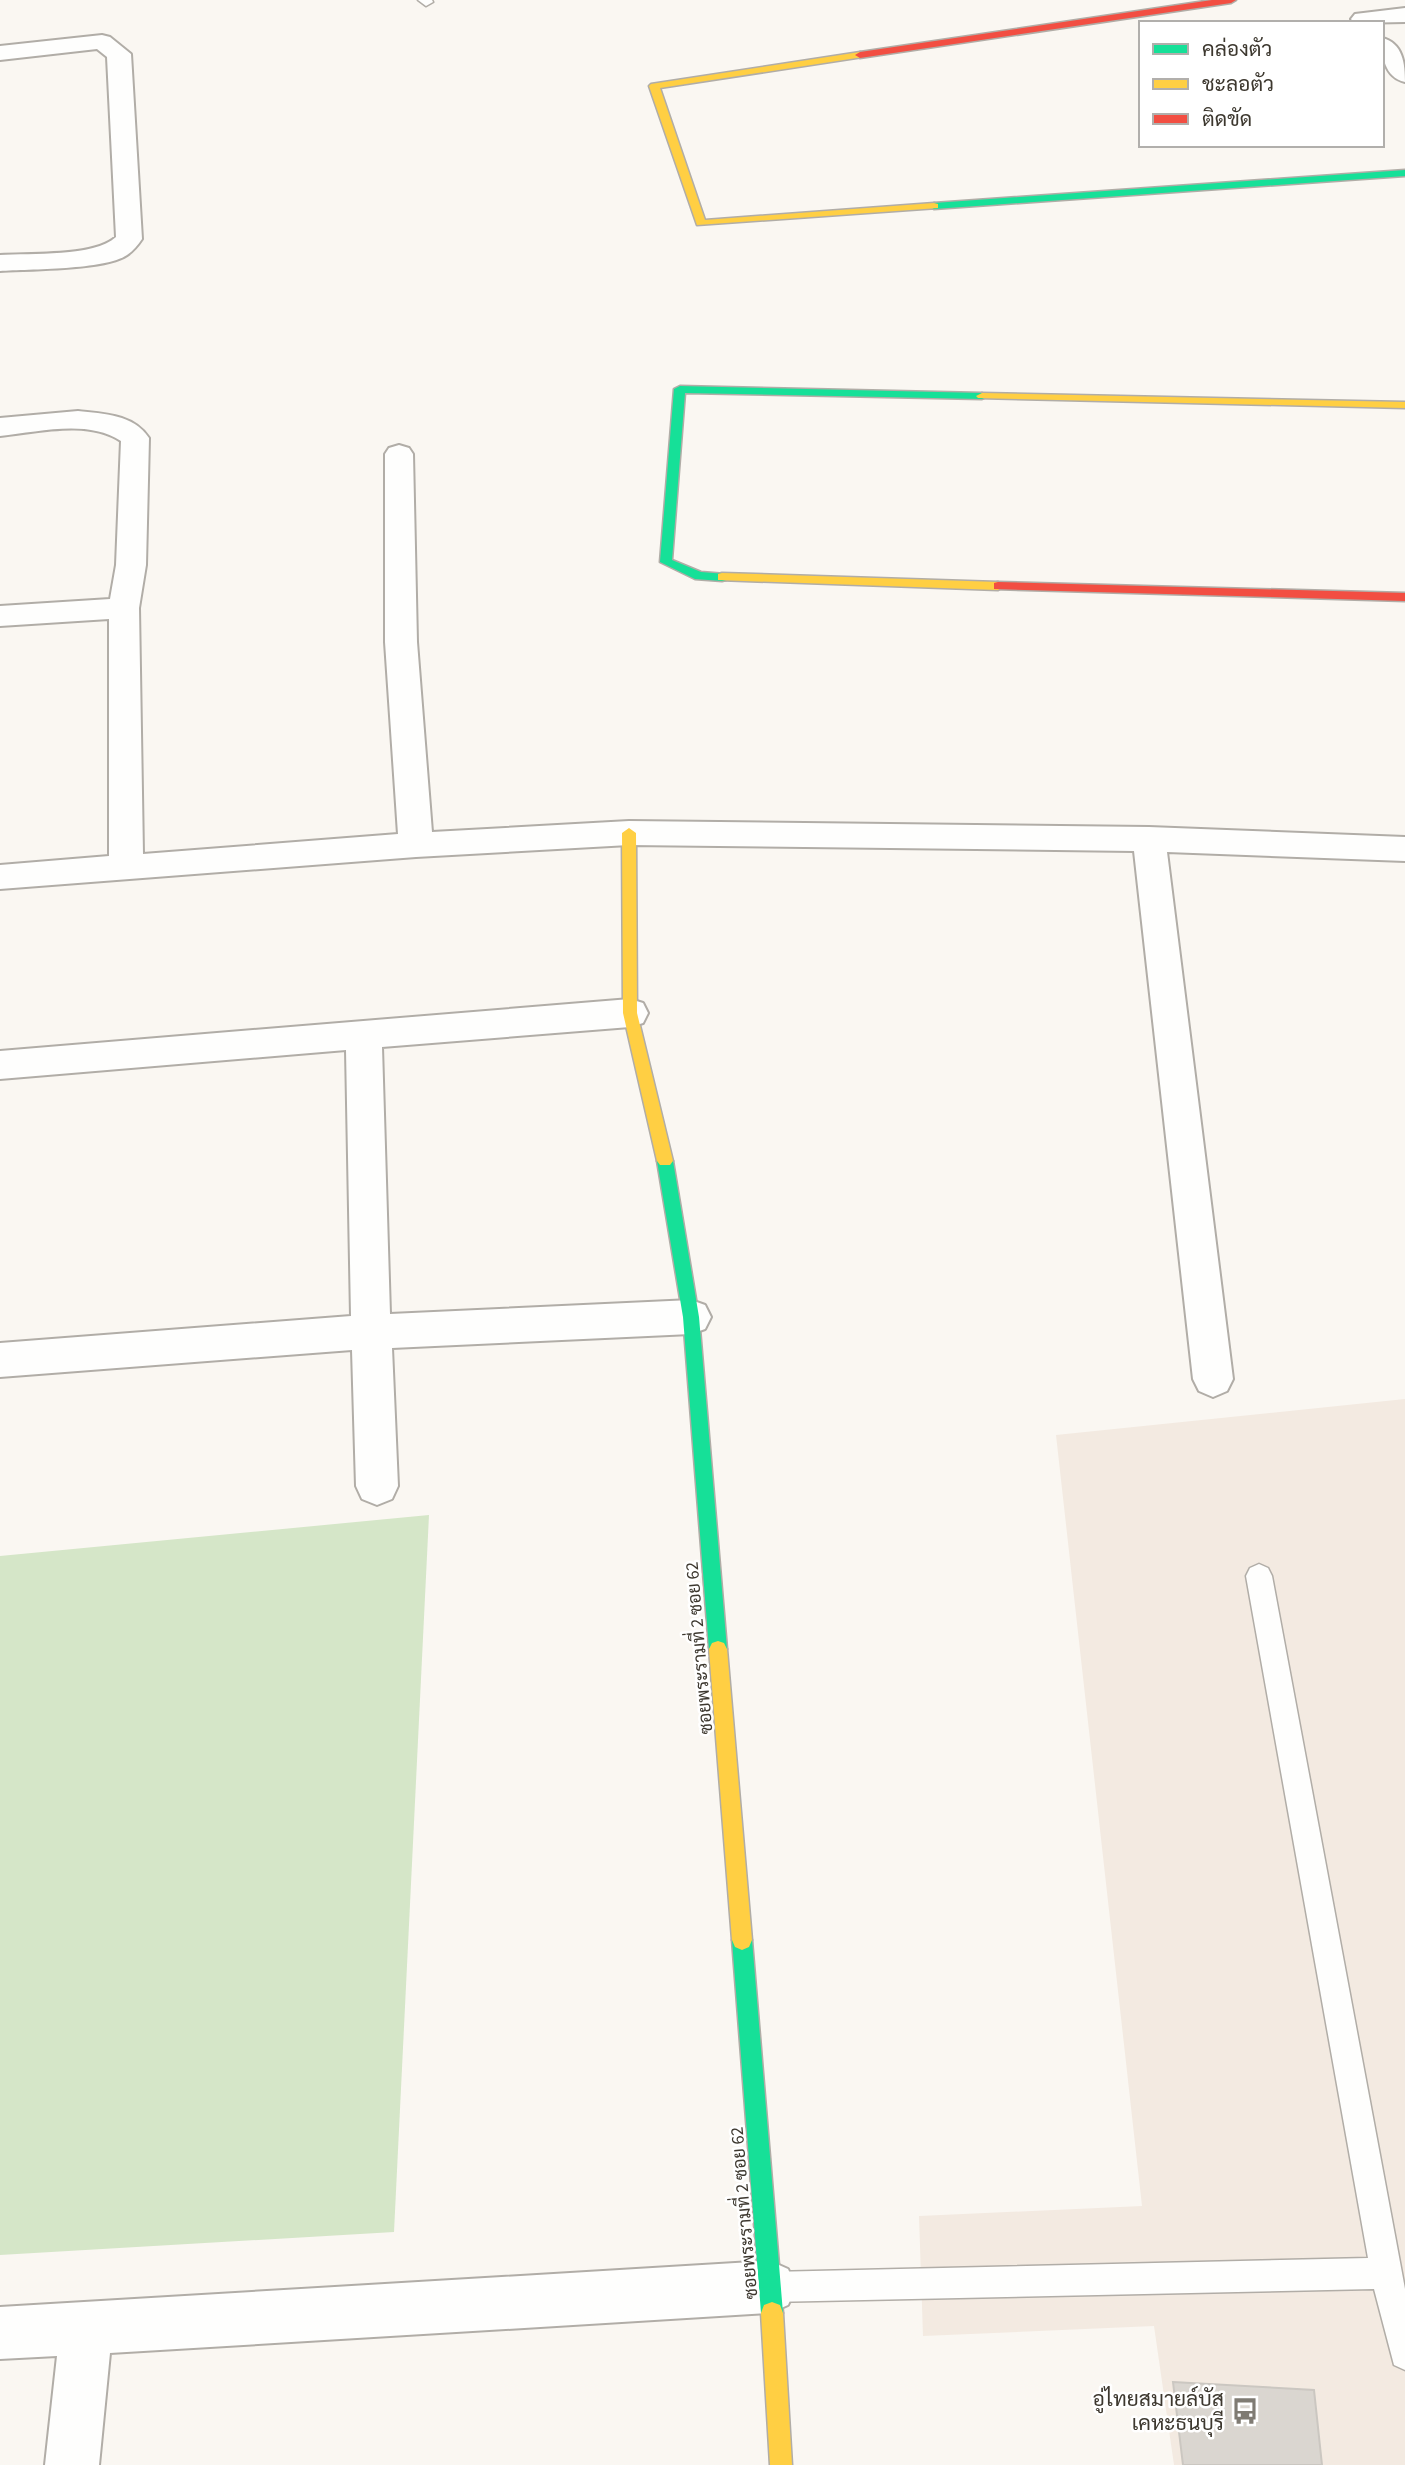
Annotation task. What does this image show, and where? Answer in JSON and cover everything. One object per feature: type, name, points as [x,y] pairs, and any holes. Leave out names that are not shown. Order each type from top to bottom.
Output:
[{"type":"street","points":[[1231,0],[654,86],[701,223],[1405,173]]},
{"type":"street","points":[[1346,0],[1364,21],[1405,15]]},
{"type":"street","points":[[0,53],[103,42],[119,54],[130,219],[129,239],[116,251],[89,257],[0,263]]},
{"type":"street","points":[[1384,48],[1405,75]]},
{"type":"street","points":[[1405,405],[680,389],[666,562],[699,576],[753,579],[1405,597]]},
{"type":"street","points":[[0,427],[78,420],[112,423],[135,438],[131,565],[124,608],[126,869]]},
{"type":"street","points":[[399,454],[401,642],[416,845]]},
{"type":"street","points":[[0,616],[124,608]]},
{"type":"street","points":[[0,877],[416,845],[629,833],[1149,839],[1405,849]]},
{"type":"street","name":"ซอยพระรามที่ 2 ซอย 62","points":[[629,833],[630,1013],[664,1154],[691,1317],[770,2287],[781,2465]]},
{"type":"street","points":[[1149,839],[1213,1379]]},
{"type":"street","points":[[0,1065],[630,1013]]},
{"type":"street","points":[[363,1037],[371,1236],[369,1332],[377,1486]]},
{"type":"street","points":[[0,1360],[369,1332],[691,1317]]},
{"type":"street","points":[[0,2333],[770,2287]]},
{"type":"street","points":[[72,2465],[86,2329]]},
{"type":"lane","points":[[1259,1576],[1386,2273],[1405,2354]]},
{"type":"lane","points":[[770,2287],[1386,2273]]},
{"type":"shaded area","points":[[1405,1399],[1405,2465],[1174,2465],[1154,2326],[923,2336],[919,2216],[1142,2206],[1056,1435]]},
{"type":"green space","points":[[429,1515],[394,2232],[0,2255],[0,1556]]},
{"type":"building","points":[[1173,2382],[1314,2390],[1322,2465],[1183,2465]]},
{"type":"traffic: fast","points":[[934,206],[1405,173]]},
{"type":"traffic: fast","points":[[722,577],[699,576],[666,562],[680,389],[982,396]]},
{"type":"traffic: fast","points":[[665,1161],[691,1317],[718,1649]]},
{"type":"traffic: fast","points":[[742,1940],[772,2313]]},
{"type":"traffic: slow","points":[[860,55],[654,86],[701,223],[934,206]]},
{"type":"traffic: slow","points":[[982,396],[1405,405]]},
{"type":"traffic: slow","points":[[722,577],[998,586]]},
{"type":"traffic: slow","points":[[629,833],[630,1013],[665,1161]]},
{"type":"traffic: slow","points":[[718,1649],[742,1940]]},
{"type":"traffic: slow","points":[[772,2313],[781,2465]]},
{"type":"traffic: jam","points":[[860,55],[1231,0]]},
{"type":"traffic: jam","points":[[998,586],[1405,597]]},
{"type":"place","name":"อู่ไทยสมายล์บัส เคหะธนบุรี","points":[[1245,2411]]}]
